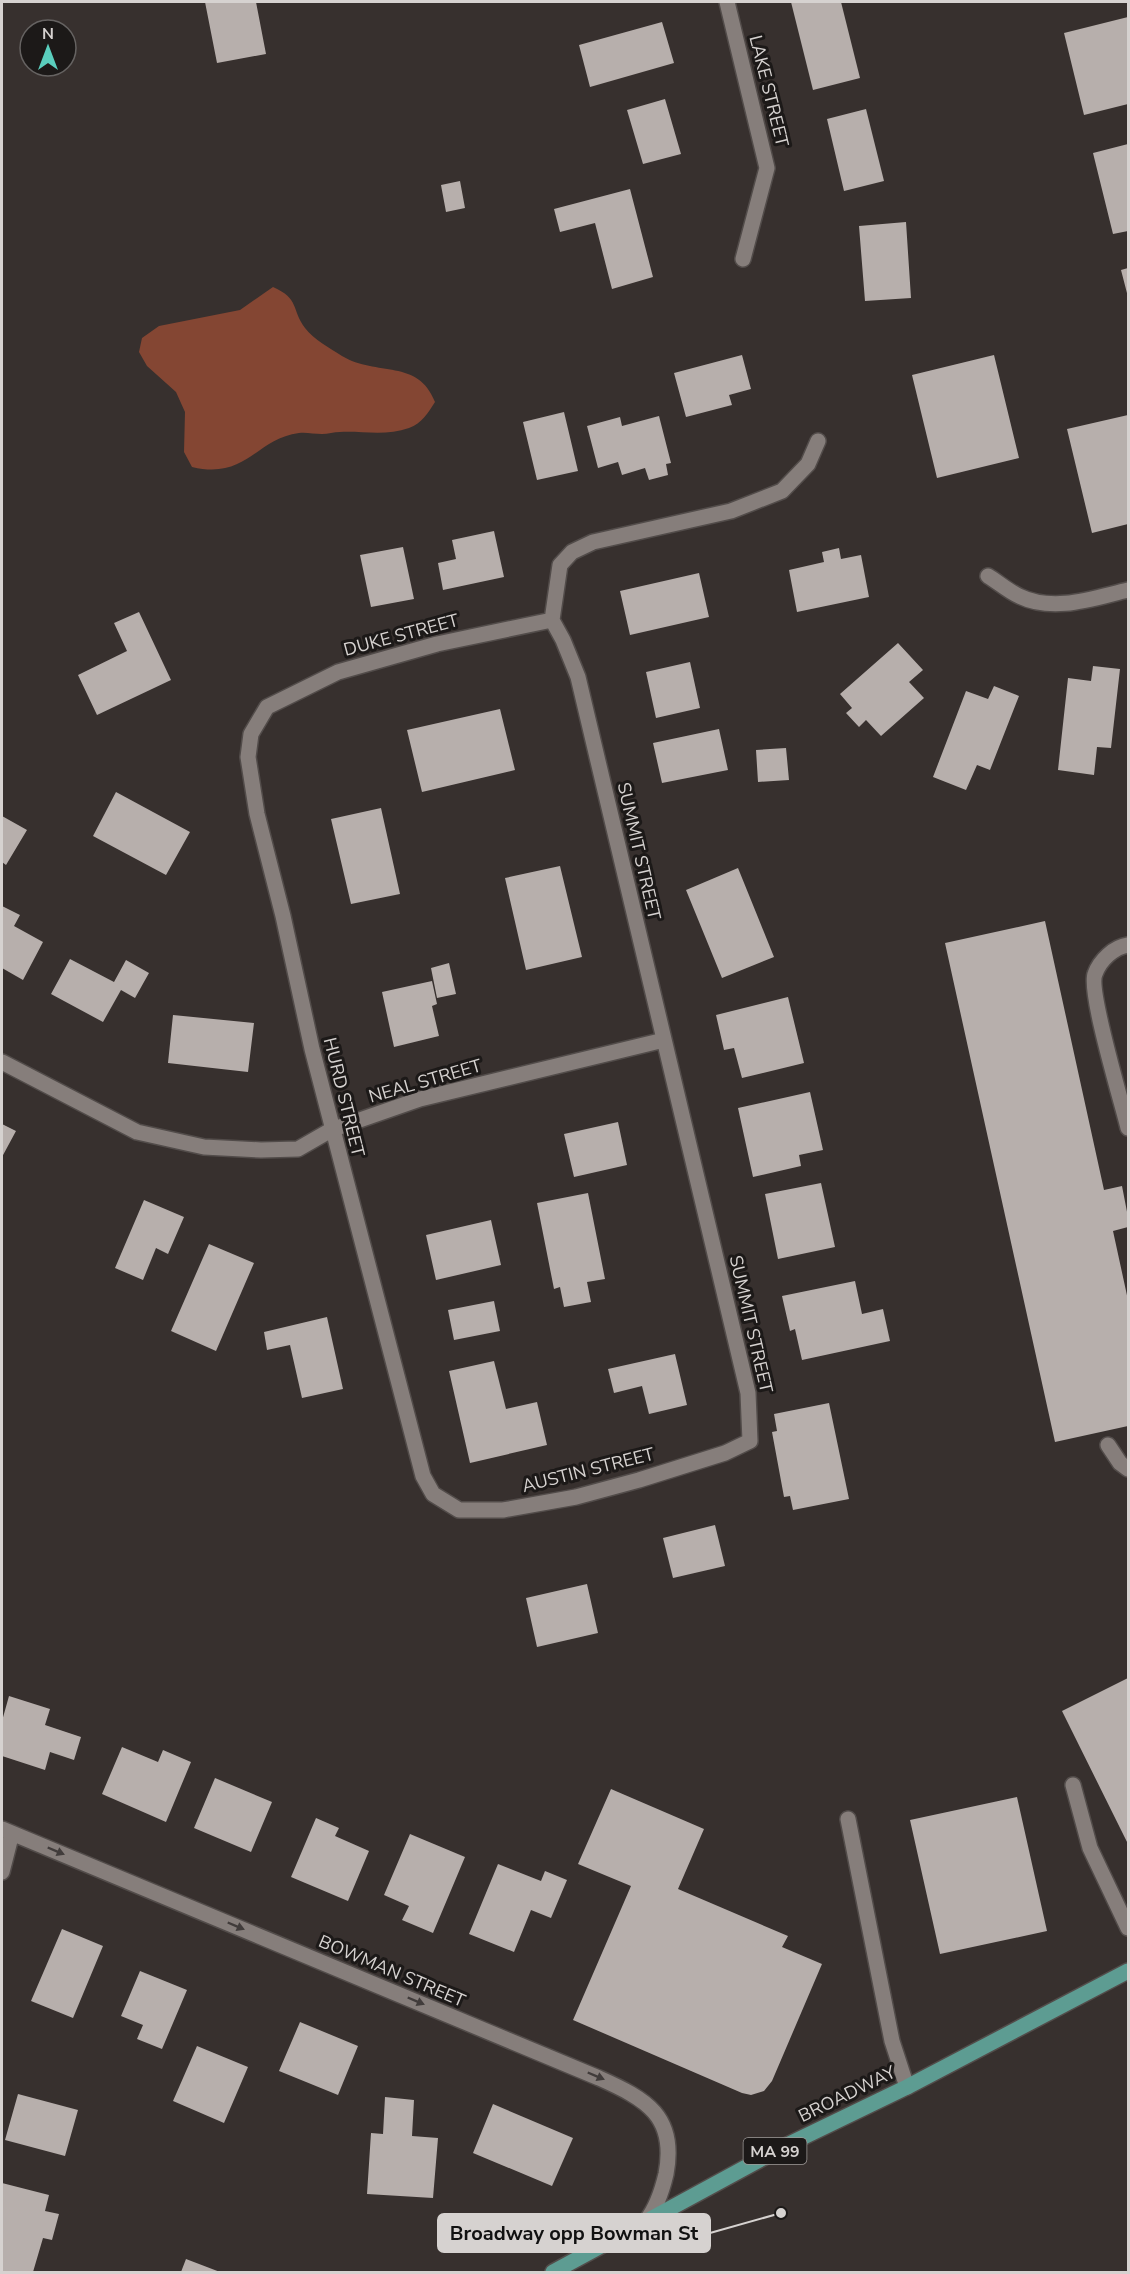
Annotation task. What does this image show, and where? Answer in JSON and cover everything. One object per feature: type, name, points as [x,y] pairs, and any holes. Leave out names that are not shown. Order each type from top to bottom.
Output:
[{"type":"main road","name":"BROADWAY","points":[[554,2272],[785,2146],[907,2087],[1128,1971]]},
{"type":"street","name":"LAKE STREET","points":[[727,2],[767,168],[743,259]]},
{"type":"street","points":[[552,620],[560,565],[572,552],[593,542],[731,511],[783,490],[808,464],[818,441]]},
{"type":"street","points":[[988,576],[1020,597],[1052,604],[1077,602],[1128,590]]},
{"type":"street","name":"DUKE STREET","points":[[267,707],[338,672],[437,644],[552,620]]},
{"type":"street","name":"SUMMIT STREET","points":[[552,620],[578,677],[748,1393],[750,1441]]},
{"type":"street","name":"HURD STREET","points":[[267,707],[251,734],[248,757],[257,814],[332,1130],[423,1476],[433,1494]]},
{"type":"street","points":[[1128,945],[1105,957],[1094,975],[1096,1001],[1128,1128]]},
{"type":"street","name":"NEAL STREET","points":[[2,1062],[137,1132],[204,1147],[298,1149],[332,1130],[420,1099],[664,1040]]},
{"type":"street","name":"AUSTIN STREET","points":[[433,1494],[459,1510],[503,1510],[576,1497],[639,1480],[725,1453],[750,1441]]},
{"type":"street","points":[[1108,1445],[1120,1463],[1128,1469]]},
{"type":"street","points":[[1073,1785],[1090,1848],[1128,1928]]},
{"type":"street","points":[[848,1819],[892,2041],[907,2087]]},
{"type":"street","points":[[2,1872],[7,1831]]},
{"type":"street","name":"BOWMAN STREET","points":[[7,1831],[634,2094],[658,2115],[666,2129],[669,2145],[662,2190],[646,2221]]},
{"type":"shaded area","points":[[273,287],[282,291],[291,300],[305,328],[327,347],[355,362],[395,370],[418,379],[428,388],[435,402],[424,417],[409,428],[392,432],[299,433],[271,443],[238,464],[226,468],[211,470],[192,467],[184,452],[185,412],[176,392],[147,366],[139,352],[142,338],[159,326],[240,310]]},
{"type":"building","points":[[205,2],[256,2],[266,54],[217,63]]},
{"type":"building","points":[[791,2],[841,2],[860,78],[813,90]]},
{"type":"building","points":[[1128,17],[1128,104],[1084,115],[1064,33]]},
{"type":"building","points":[[662,22],[674,63],[590,87],[579,45]]},
{"type":"building","points":[[665,99],[681,154],[643,164],[627,110]]},
{"type":"building","points":[[866,109],[884,181],[844,191],[827,119]]},
{"type":"building","points":[[1128,144],[1128,231],[1113,234],[1093,153]]},
{"type":"building","points":[[460,181],[465,208],[446,212],[441,185]]},
{"type":"building","points":[[630,189],[653,277],[612,289],[595,223],[560,232],[554,209]]},
{"type":"building","points":[[906,222],[911,298],[865,301],[859,226]]},
{"type":"building","points":[[1128,268],[1128,297],[1121,270]]},
{"type":"building","points":[[742,355],[751,389],[729,395],[732,405],[686,417],[674,373]]},
{"type":"building","points":[[994,355],[1019,458],[937,478],[912,375]]},
{"type":"building","points":[[564,412],[578,471],[537,480],[523,422]]},
{"type":"building","points":[[1128,415],[1128,524],[1092,533],[1067,429]]},
{"type":"building","points":[[659,416],[671,463],[666,464],[668,475],[649,480],[645,468],[622,475],[618,462],[598,468],[587,426],[620,417],[622,426]]},
{"type":"building","points":[[494,531],[504,577],[443,590],[438,563],[456,559],[452,540]]},
{"type":"building","points":[[403,547],[414,599],[371,607],[360,555]]},
{"type":"building","points":[[839,548],[841,559],[861,555],[869,597],[797,612],[789,570],[824,562],[822,552]]},
{"type":"building","points":[[699,573],[709,617],[630,635],[620,591]]},
{"type":"building","points":[[139,612],[171,680],[97,715],[78,675],[127,651],[114,623]]},
{"type":"building","points":[[898,643],[923,670],[909,682],[924,698],[881,736],[866,720],[859,727],[846,713],[852,708],[840,694]]},
{"type":"building","points":[[690,662],[700,708],[656,718],[646,672]]},
{"type":"building","points":[[1093,666],[1120,669],[1111,748],[1097,747],[1094,775],[1058,770],[1068,678],[1091,681]]},
{"type":"building","points":[[994,686],[1019,696],[990,770],[977,765],[966,790],[933,777],[966,691],[988,699]]},
{"type":"building","points":[[500,709],[515,770],[422,792],[407,730]]},
{"type":"building","points":[[719,729],[728,770],[662,783],[653,743]]},
{"type":"building","points":[[786,748],[789,780],[758,782],[756,750]]},
{"type":"building","points":[[116,792],[190,832],[166,875],[93,836]]},
{"type":"building","points":[[381,808],[400,894],[351,904],[331,819]]},
{"type":"building","points":[[2,816],[27,830],[6,865],[2,862]]},
{"type":"building","points":[[560,866],[582,957],[526,970],[505,878]]},
{"type":"building","points":[[738,868],[774,957],[722,978],[686,890]]},
{"type":"building","points":[[2,906],[20,915],[14,926],[43,942],[23,980],[2,968]]},
{"type":"building","points":[[1045,921],[1104,1190],[1122,1186],[1128,1217],[1128,1227],[1113,1231],[1128,1300],[1128,1426],[1055,1442],[945,943]]},
{"type":"building","points":[[70,959],[114,982],[126,960],[149,973],[135,998],[121,990],[103,1022],[51,994]]},
{"type":"building","points":[[449,963],[456,994],[437,998],[431,968]]},
{"type":"building","points":[[432,981],[437,1004],[432,1006],[439,1036],[394,1047],[382,992]]},
{"type":"building","points":[[788,997],[804,1063],[742,1078],[734,1048],[724,1050],[716,1015]]},
{"type":"building","points":[[173,1015],[254,1023],[248,1072],[168,1063]]},
{"type":"building","points":[[810,1092],[823,1150],[799,1155],[801,1166],[753,1177],[738,1108]]},
{"type":"building","points":[[618,1122],[627,1165],[574,1177],[564,1134]]},
{"type":"building","points":[[2,1124],[16,1131],[2,1157]]},
{"type":"building","points":[[821,1183],[835,1247],[778,1259],[765,1194]]},
{"type":"building","points":[[588,1193],[605,1279],[587,1282],[591,1302],[564,1307],[560,1287],[554,1289],[537,1203]]},
{"type":"building","points":[[144,1200],[184,1217],[168,1254],[156,1248],[143,1280],[115,1268]]},
{"type":"building","points":[[491,1220],[501,1265],[436,1280],[426,1235]]},
{"type":"building","points":[[209,1244],[254,1263],[216,1351],[171,1331]]},
{"type":"building","points":[[855,1281],[862,1314],[883,1309],[890,1341],[802,1360],[795,1329],[790,1331],[782,1296]]},
{"type":"building","points":[[494,1301],[500,1331],[454,1340],[448,1310]]},
{"type":"building","points":[[327,1317],[343,1389],[302,1398],[290,1345],[267,1350],[264,1332]]},
{"type":"building","points":[[675,1354],[687,1405],[649,1414],[642,1386],[614,1393],[608,1369]]},
{"type":"building","points":[[494,1361],[506,1409],[537,1402],[547,1445],[470,1463],[449,1371]]},
{"type":"building","points":[[829,1403],[849,1499],[793,1510],[790,1496],[784,1497],[772,1432],[777,1431],[774,1414]]},
{"type":"building","points":[[715,1525],[725,1566],[673,1578],[663,1538]]},
{"type":"building","points":[[587,1584],[598,1633],[537,1647],[526,1598]]},
{"type":"building","points":[[1128,1678],[1128,1844],[1062,1711]]},
{"type":"building","points":[[9,1696],[50,1709],[45,1725],[81,1737],[74,1760],[50,1752],[45,1770],[2,1756],[2,1721]]},
{"type":"building","points":[[122,1747],[158,1762],[163,1750],[191,1762],[166,1822],[102,1794]]},
{"type":"building","points":[[215,1778],[272,1802],[251,1852],[194,1828]]},
{"type":"building","points":[[611,1789],[704,1829],[678,1889],[788,1936],[782,1947],[822,1964],[772,2081],[764,2091],[751,2095],[742,2093],[573,2020],[631,1886],[578,1864]]},
{"type":"building","points":[[1017,1797],[1047,1931],[940,1954],[910,1820]]},
{"type":"building","points":[[316,1818],[339,1828],[335,1836],[369,1851],[348,1901],[291,1877]]},
{"type":"building","points":[[410,1834],[465,1857],[433,1933],[402,1920],[409,1906],[384,1895]]},
{"type":"building","points":[[498,1864],[541,1881],[545,1871],[567,1880],[551,1918],[531,1910],[514,1952],[469,1934]]},
{"type":"building","points":[[62,1929],[103,1946],[73,2018],[31,2001]]},
{"type":"building","points":[[140,1971],[187,1990],[162,2049],[137,2039],[143,2025],[121,2016]]},
{"type":"building","points":[[300,2022],[358,2046],[338,2095],[279,2071]]},
{"type":"building","points":[[197,2046],[248,2067],[224,2123],[173,2101]]},
{"type":"building","points":[[18,2094],[78,2110],[65,2156],[5,2140]]},
{"type":"building","points":[[385,2097],[414,2100],[412,2136],[438,2138],[433,2198],[367,2194],[371,2133],[383,2134]]},
{"type":"building","points":[[493,2104],[573,2138],[552,2186],[473,2153]]},
{"type":"building","points":[[2,2183],[49,2195],[45,2211],[59,2214],[52,2240],[43,2238],[33,2272],[2,2272]]},
{"type":"building","points":[[186,2259],[220,2272],[181,2272]]},
{"type":"place","name":"Broadway opp Bowman St","points":[[781,2213]]}]
